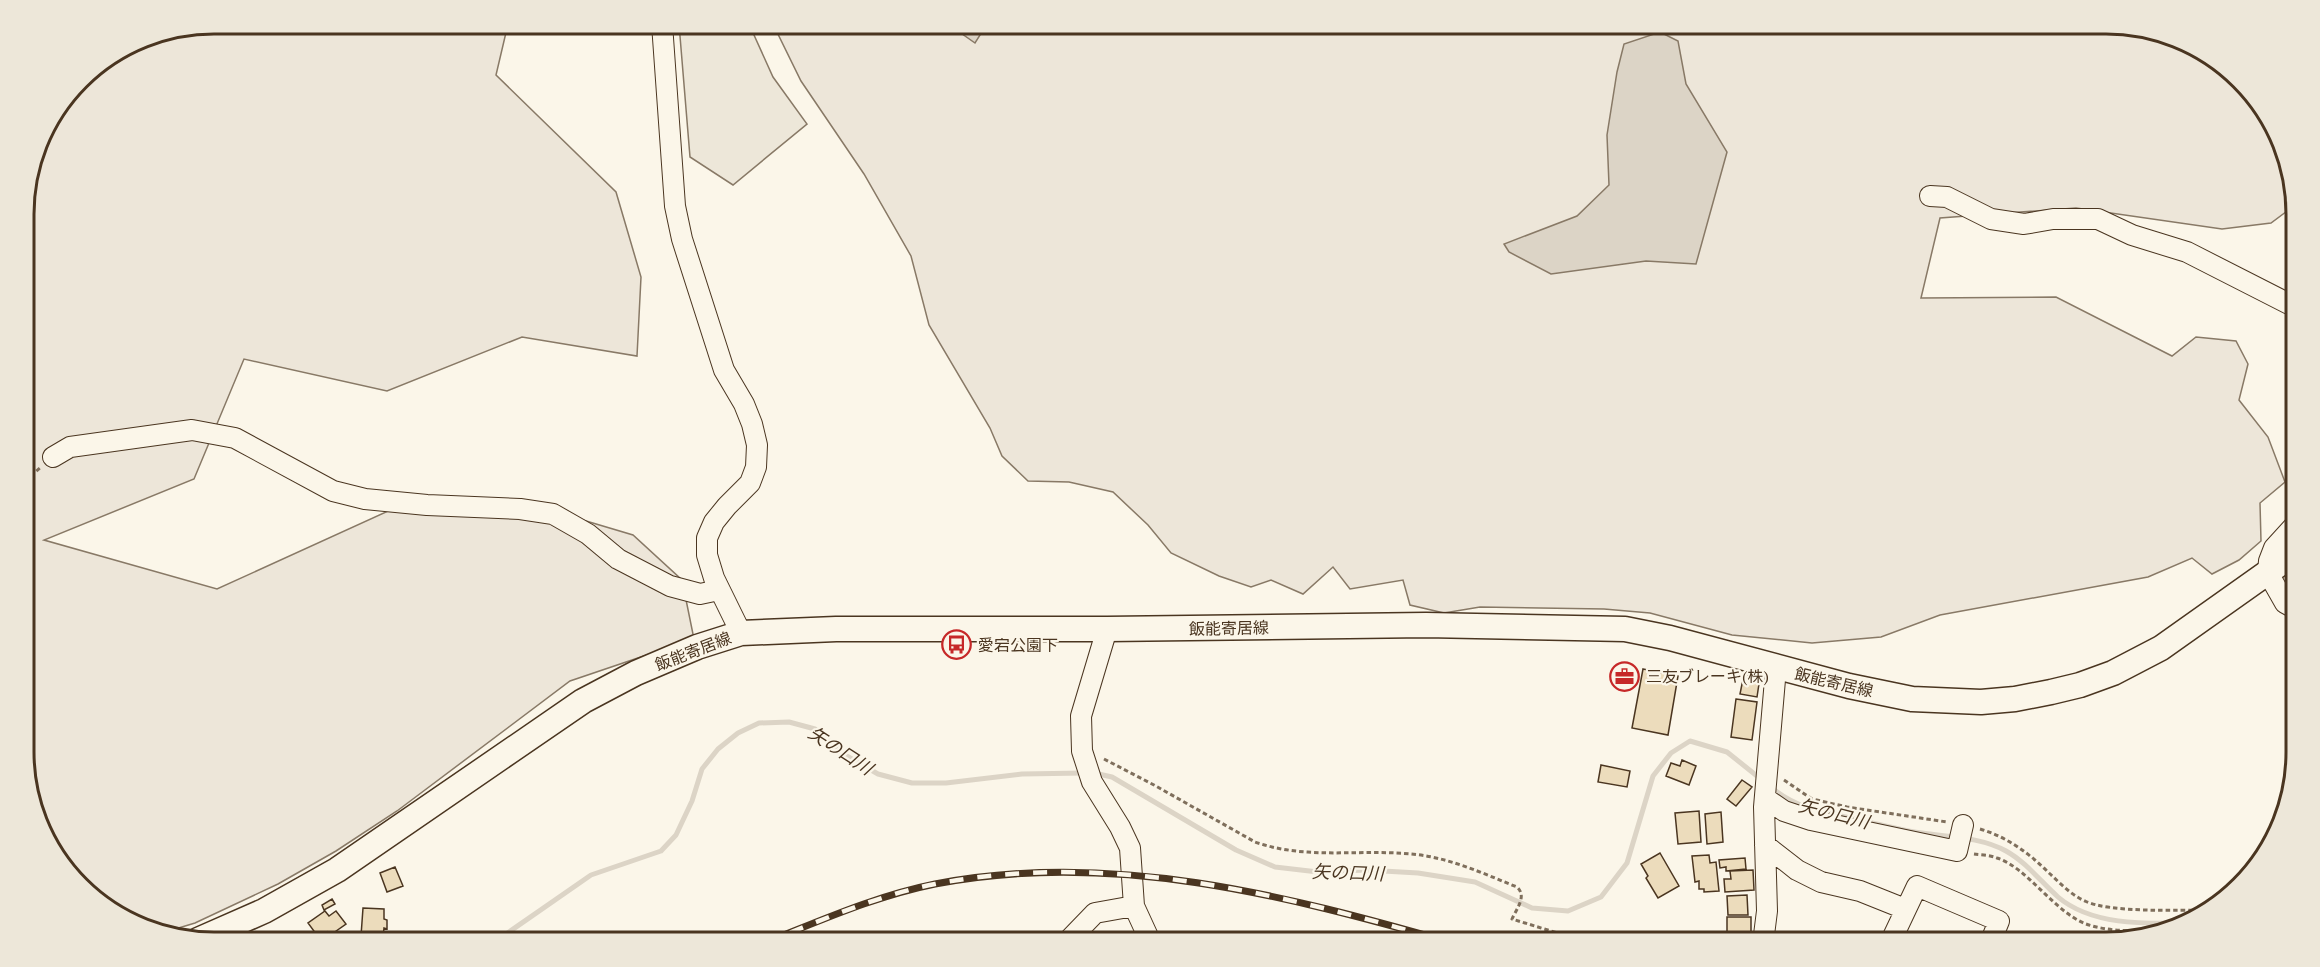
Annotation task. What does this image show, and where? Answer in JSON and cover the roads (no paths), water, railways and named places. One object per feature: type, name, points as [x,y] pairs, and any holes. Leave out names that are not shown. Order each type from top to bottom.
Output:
[{"type":"main road","name":"飯能寄居線","points":[[216,932],[264,911],[337,870],[583,701],[697,646],[741,633],[836,628],[1107,629],[1426,625],[1615,628],[1670,638],[1776,668],[1912,699],[1981,702],[2042,694],[2080,685],[2135,663],[2178,636],[2286,560]]},
{"type":"street","points":[[663,35],[675,206],[682,239],[723,370],[744,404],[753,424],[757,445],[756,467],[750,483],[714,522],[708,538],[707,555],[719,590],[741,633]]},
{"type":"street","points":[[1930,196],[1947,197],[1991,219],[2024,224],[2053,219],[2098,219],[2132,235],[2187,252],[2286,302]]},
{"type":"street","points":[[53,457],[70,447],[192,430],[235,438],[333,491],[365,499],[426,505],[520,509],[553,514],[588,534],[618,559],[670,586],[700,594],[719,590]]},
{"type":"street","points":[[2286,535],[2274,548],[2269,561],[2268,573],[2286,604]]},
{"type":"street","points":[[1107,629],[1081,716],[1083,756],[1092,782],[1120,827],[1130,848],[1134,906],[1146,932]]},
{"type":"street","points":[[1764,932],[1767,911],[1765,797],[1776,668]]},
{"type":"street","points":[[1765,797],[1784,811],[1810,820],[1960,838]]},
{"type":"street","points":[[1765,845],[1797,870],[1821,882],[1860,891],[1905,909]]},
{"type":"street","points":[[1895,932],[1917,886],[1999,921],[1994,932]]},
{"type":"street","points":[[1077,932],[1095,913],[1134,906]]},
{"type":"waterway","name":"矢の口川","points":[[509,932],[591,875],[661,851],[676,835],[692,801],[702,769],[718,749],[738,733],[759,723],[789,722],[815,729],[845,755],[878,774],[912,783],[946,783],[1022,774],[1084,773]]},
{"type":"waterway","name":"矢の口川","points":[[1094,773],[1112,777],[1236,850],[1275,867],[1318,872],[1366,870],[1418,873],[1475,882],[1532,908],[1568,911],[1601,897],[1627,863],[1653,776],[1671,753],[1690,741],[1727,752],[1762,780]]},
{"type":"waterway","name":"矢の口川","points":[[1772,788],[1803,806],[1860,820]]},
{"type":"waterway","name":"矢の口川","points":[[1872,823],[1976,840],[1996,846],[2020,861],[2058,897],[2086,913],[2118,921],[2162,923]]},
{"type":"railway","points":[[792,932],[891,895],[935,884],[1001,875],[1067,872],[1132,875],[1262,894],[1414,932]]},
{"type":"place","name":"愛宕公園下","points":[[957,645]]},
{"type":"place","name":"三友ブレーキ(株)","points":[[1625,676]]}]
